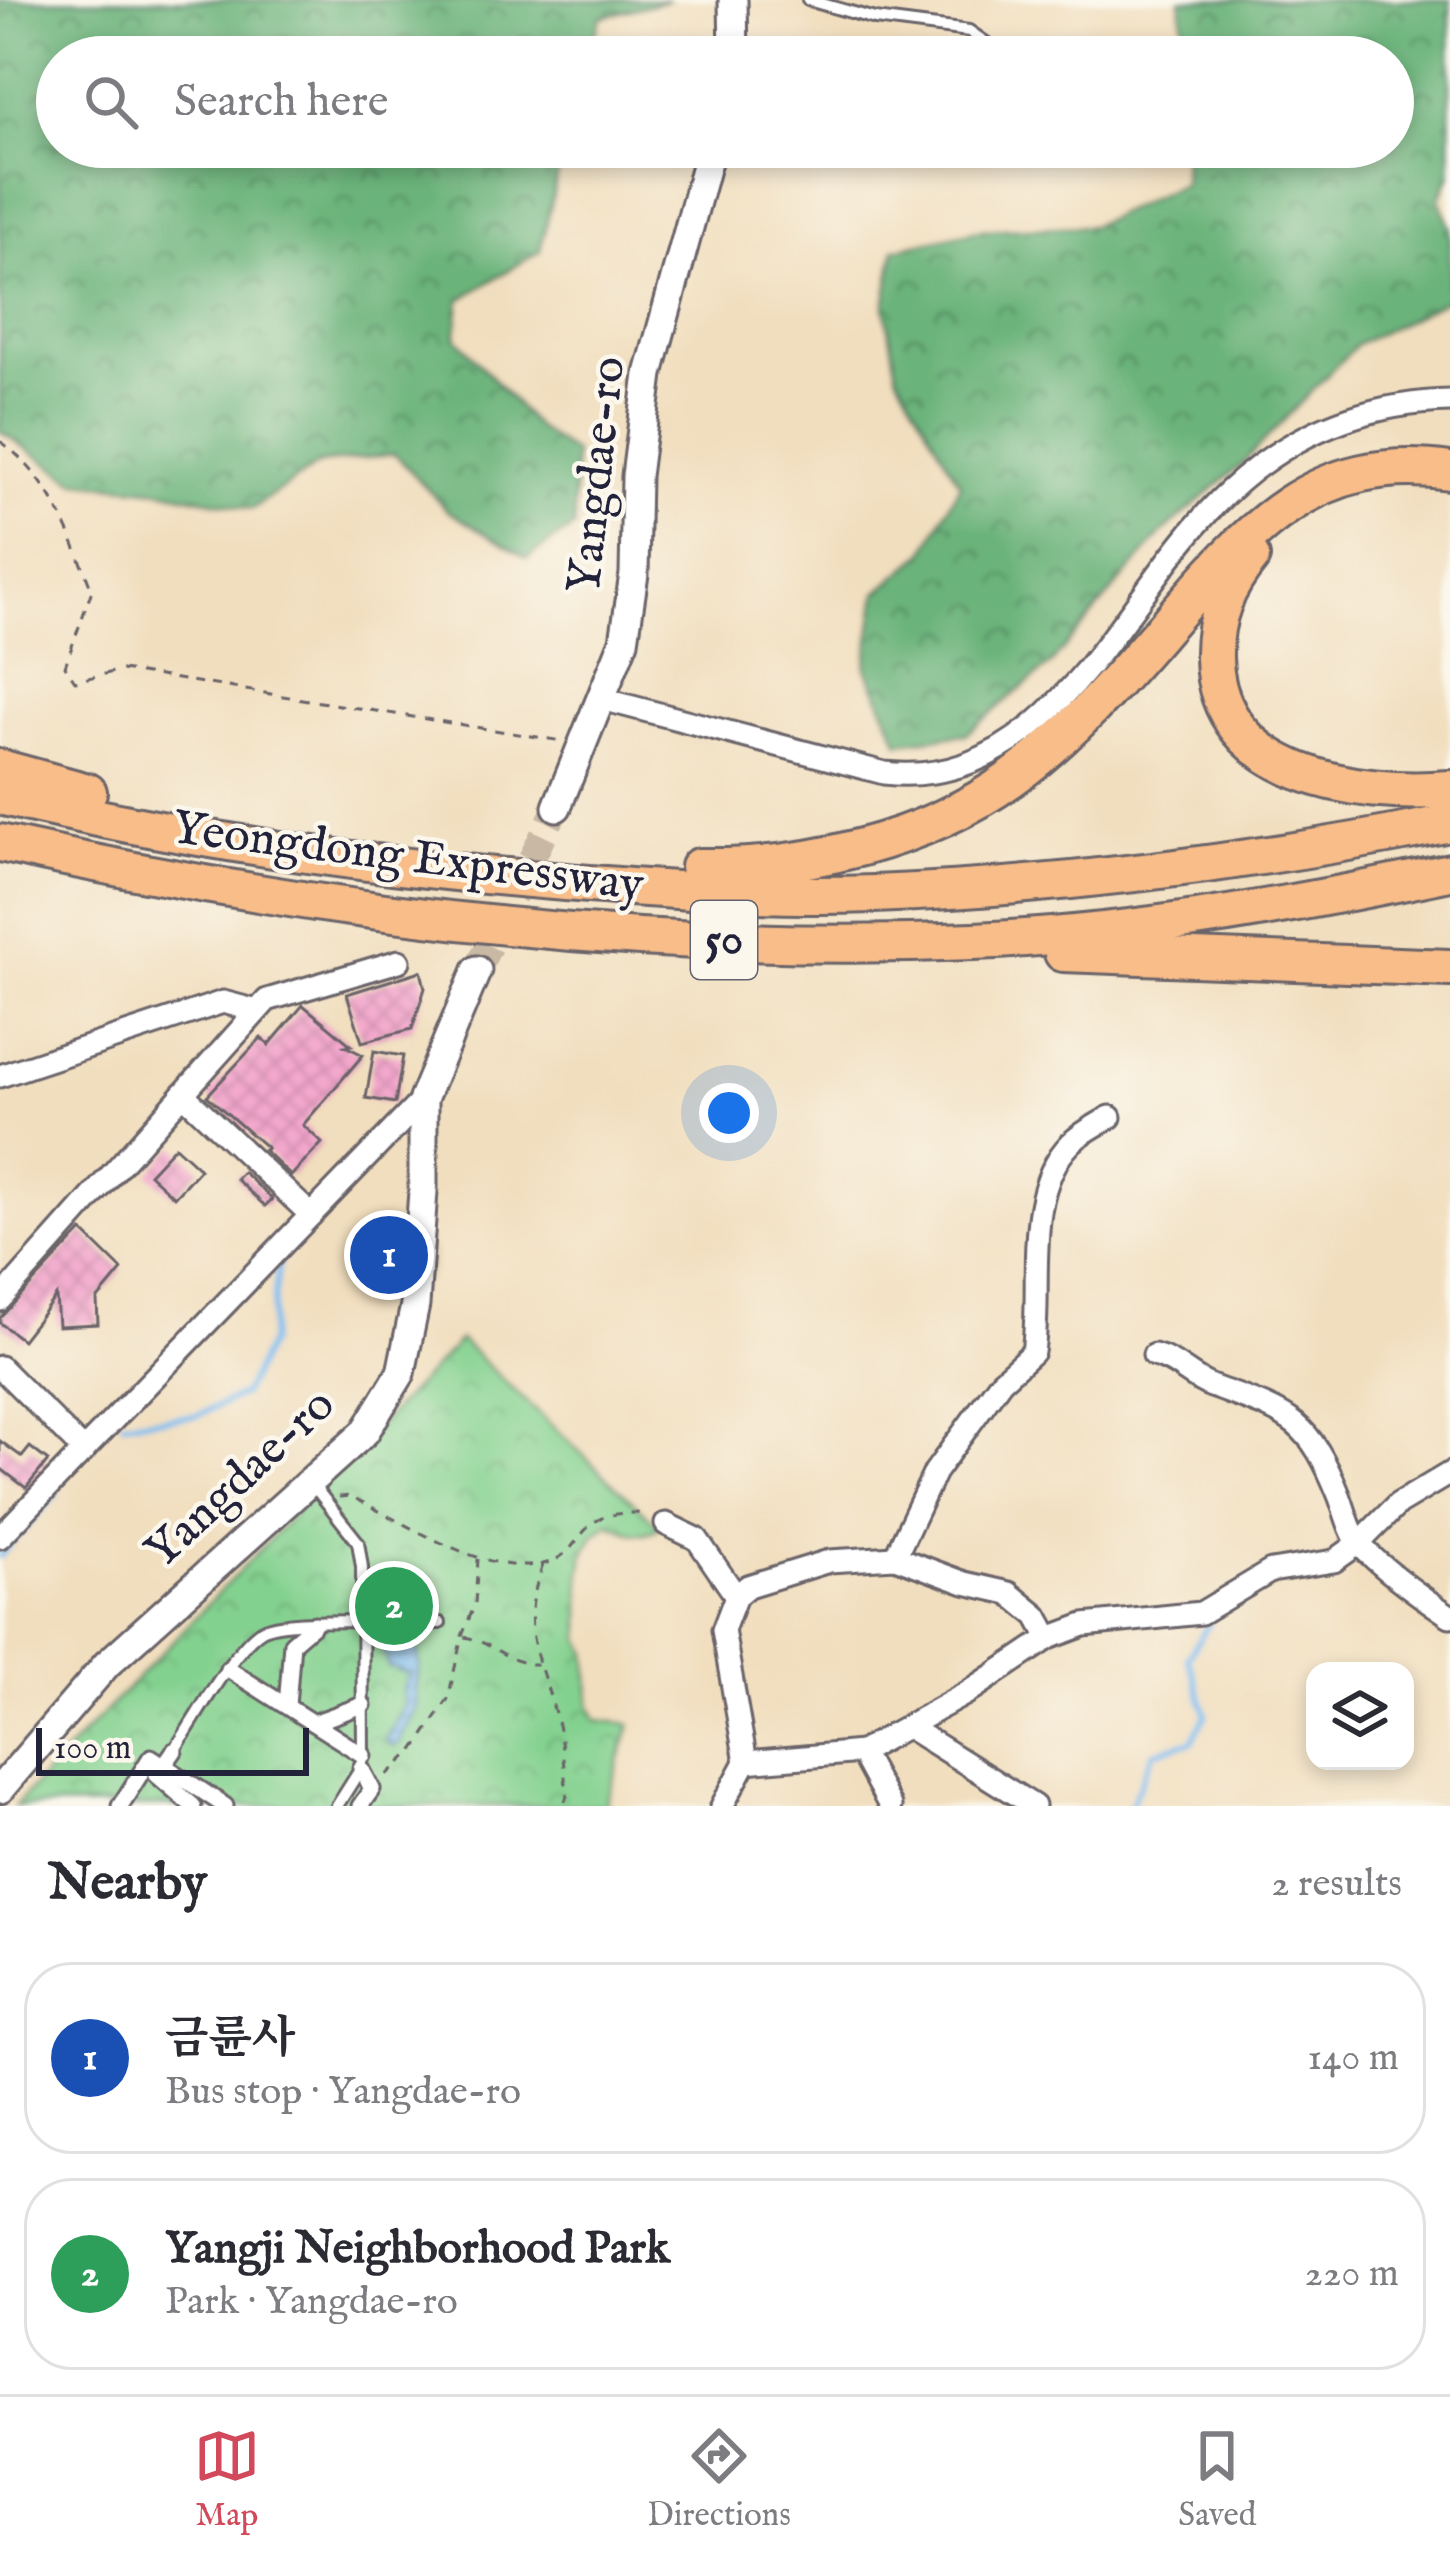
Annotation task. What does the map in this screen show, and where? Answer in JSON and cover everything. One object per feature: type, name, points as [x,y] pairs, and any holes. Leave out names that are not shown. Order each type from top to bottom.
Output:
[{"type":"highway","points":[[240,828],[581,864],[693,867],[782,864],[872,842],[959,808],[1013,778],[1114,686],[1236,544],[1287,504],[1359,473],[1400,467],[1450,471]]},
{"type":"highway","points":[[1450,492],[1414,487],[1364,492],[1327,504],[1285,526],[1257,549],[1225,596],[1217,618],[1214,659],[1218,690],[1234,724],[1270,757],[1293,770],[1346,786],[1406,792],[1450,789]]},
{"type":"highway","name":"Yeongdong Expressway","points":[[0,768],[150,809],[467,875]]},
{"type":"highway","name":"Yeongdong Expressway","points":[[0,796],[286,852],[467,875],[699,892],[869,894],[1037,884],[1171,869],[1450,823]]},
{"type":"highway","name":"Yeongdong Expressway","points":[[0,843],[226,890],[356,909],[516,928],[772,942],[976,941],[1133,927],[1450,872]]},
{"type":"highway","points":[[772,942],[1450,968]]},
{"type":"street","points":[[733,0],[734,36]]},
{"type":"street","name":"Yangdae-ro","points":[[557,807],[624,641],[634,574],[636,476],[649,374],[705,168]]},
{"type":"street","points":[[602,699],[884,773],[932,774],[956,767],[1015,738],[1052,709],[1192,530],[1227,492],[1274,455],[1372,409],[1450,401]]},
{"type":"street","points":[[0,1300],[267,1000],[399,961]]},
{"type":"street","name":"Yangdae-ro","points":[[0,1789],[106,1664],[317,1490],[365,1432],[400,1373],[415,1306],[423,1099],[477,970]]},
{"type":"street","points":[[0,1076],[223,1002],[257,1011]]},
{"type":"street","points":[[183,1094],[311,1215]]},
{"type":"street","points":[[0,1538],[423,1099]]},
{"type":"street","points":[[895,1557],[935,1472],[1001,1381],[1033,1352],[1035,1263],[1052,1175],[1069,1145],[1110,1117]]},
{"type":"street","points":[[1154,1355],[1169,1358],[1206,1384],[1251,1398],[1306,1430],[1327,1465],[1358,1544],[1450,1616]]},
{"type":"street","points":[[0,1367],[84,1450]]},
{"type":"street","points":[[746,1762],[861,1752],[968,1693],[1049,1638],[1084,1625],[1201,1612],[1271,1570],[1334,1561],[1398,1504],[1450,1472]]},
{"type":"street","points":[[656,1519],[697,1539],[736,1596]]},
{"type":"street","points":[[722,1806],[746,1762],[723,1630],[736,1596],[769,1577],[829,1561],[895,1557],[964,1583],[1010,1593],[1037,1616],[1049,1638]]},
{"type":"street","points":[[287,1706],[292,1643],[314,1624]]},
{"type":"street","points":[[228,1669],[362,1761],[372,1789],[361,1806]]},
{"type":"street","points":[[313,1723],[363,1705]]},
{"type":"street","points":[[908,1727],[1034,1806]]},
{"type":"street","points":[[861,1752],[890,1806]]},
{"type":"street","points":[[120,1806],[151,1757],[169,1758],[225,1806]]},
{"type":"street","points":[[169,1758],[157,1775],[194,1806]]},
{"type":"lane","points":[[808,0],[875,19],[969,31],[976,36]]},
{"type":"lane","points":[[317,1490],[358,1542],[362,1567],[362,1761],[337,1806]]},
{"type":"lane","points":[[169,1758],[228,1669],[260,1631],[273,1625],[440,1622]]},
{"type":"path","points":[[0,441],[20,455],[46,486],[92,590],[65,666],[75,681],[122,670],[583,744]]},
{"type":"path","points":[[317,1490],[350,1496],[478,1557],[543,1564],[561,1554],[594,1520],[616,1511],[656,1519]]},
{"type":"path","points":[[372,1789],[415,1749],[448,1699],[462,1636],[476,1604],[478,1557]]},
{"type":"path","points":[[543,1564],[532,1594],[528,1626],[558,1724],[566,1796],[563,1806]]},
{"type":"path","points":[[462,1636],[482,1639],[526,1665],[539,1664]]},
{"type":"green space","points":[[0,0],[669,0],[601,17],[595,36],[36,36],[36,168],[559,168],[540,251],[460,300],[456,337],[536,427],[574,453],[574,527],[527,558],[448,511],[395,454],[319,464],[252,509],[160,490],[77,482],[0,431]]},
{"type":"green space","points":[[1181,0],[1450,0],[1450,176],[1439,199],[1450,227],[1450,298],[1356,345],[1240,466],[1162,533],[1050,665],[966,734],[899,742],[866,667],[877,593],[925,552],[960,484],[897,374],[885,306],[895,249],[979,230],[1091,226],[1183,183],[1183,168],[1414,168],[1414,36],[1184,36]]},
{"type":"green space","points":[[460,1340],[660,1527],[640,1533],[608,1523],[594,1535],[584,1554],[581,1639],[588,1653],[590,1704],[597,1720],[631,1724],[605,1806],[15,1806]]},
{"type":"water","points":[[383,1645],[416,1645],[418,1654],[417,1706],[399,1743],[393,1746],[385,1740],[404,1706],[403,1687],[410,1674],[388,1667]]},
{"type":"building","points":[[421,971],[425,988],[412,1029],[362,1042],[347,994]]},
{"type":"building","points":[[303,1005],[351,1045],[345,1046],[363,1055],[303,1125],[322,1143],[291,1176],[264,1150],[267,1148],[207,1096],[261,1038],[269,1045]]},
{"type":"building","points":[[374,1051],[403,1056],[395,1103],[366,1098]]},
{"type":"building","points":[[175,1146],[200,1169],[174,1197],[149,1174]]},
{"type":"building","points":[[243,1172],[272,1199],[265,1206],[236,1179]]},
{"type":"building","points":[[82,1231],[122,1270],[97,1300],[98,1324],[58,1326],[56,1296],[22,1340],[0,1318]]},
{"type":"building","points":[[0,1441],[22,1457],[30,1447],[48,1461],[26,1488],[0,1468]]},
{"type":"waterway","points":[[123,1422],[196,1416],[243,1394],[269,1343],[279,1260]]},
{"type":"waterway","points":[[0,1556],[57,1493]]},
{"type":"waterway","points":[[1130,1806],[1154,1752],[1193,1741],[1206,1714],[1188,1657],[1215,1613]]},
{"type":"tunnel","points":[[477,970],[557,807]]},
{"type":"place","name":"금륜사","points":[[389,1255]]},
{"type":"place","name":"Yangji Neighborhood Park","points":[[394,1606]]}]
